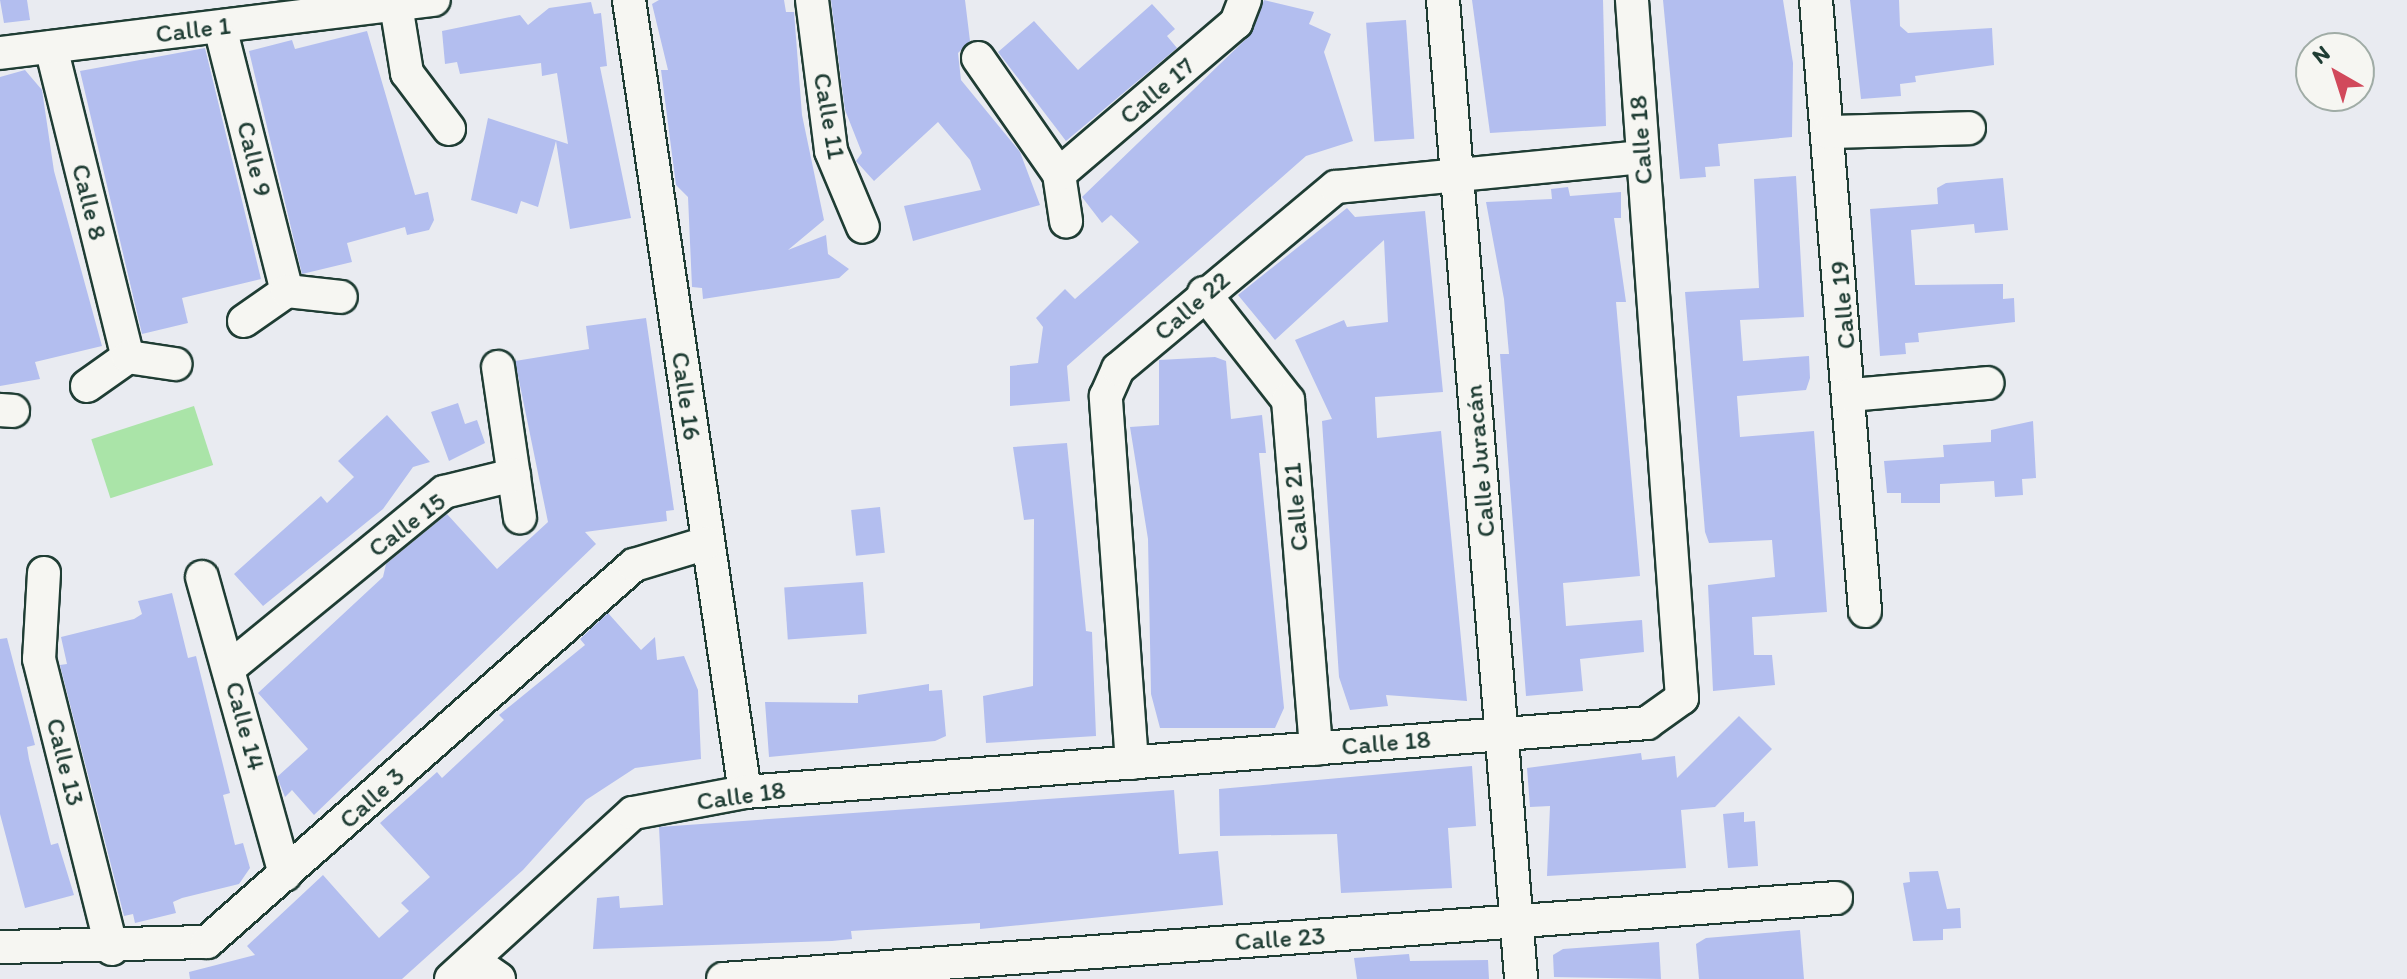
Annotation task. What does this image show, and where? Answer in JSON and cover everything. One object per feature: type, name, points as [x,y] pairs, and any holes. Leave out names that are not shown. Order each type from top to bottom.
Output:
[{"type":"street","name":"Calle 1","points":[[0,53],[434,0]]},
{"type":"street","name":"Calle 16","points":[[629,0],[745,792]]},
{"type":"street","name":"Calle 11","points":[[812,0],[831,151],[863,227]]},
{"type":"street","name":"Calle 17","points":[[1059,174],[1236,23],[1245,0]]},
{"type":"street","name":"Calle Juracán","points":[[1443,0],[1521,979]]},
{"type":"street","name":"Calle 18","points":[[462,969],[633,813],[745,792],[1647,723],[1682,698],[1632,0]]},
{"type":"street","name":"Calle 19","points":[[1816,0],[1851,395],[1865,611]]},
{"type":"street","points":[[396,5],[407,73],[449,129]]},
{"type":"street","name":"Calle 9","points":[[220,27],[287,291]]},
{"type":"street","name":"Calle 8","points":[[51,47],[128,357]]},
{"type":"street","points":[[978,58],[1059,174],[1066,221]]},
{"type":"street","points":[[1829,132],[1969,128]]},
{"type":"street","name":"Calle 22","points":[[1132,763],[1106,396],[1118,369],[1204,293],[1336,187],[1457,171],[1642,157]]},
{"type":"street","points":[[244,321],[287,291],[341,297]]},
{"type":"street","name":"Calle 21","points":[[1204,293],[1288,400],[1316,749]]},
{"type":"street","points":[[87,386],[128,357],[175,364]]},
{"type":"street","points":[[498,367],[520,517]]},
{"type":"street","points":[[1851,395],[1987,383]]},
{"type":"street","name":"Calle 15","points":[[229,668],[444,492],[514,475]]},
{"type":"street","name":"Calle 3","points":[[0,947],[112,949],[207,942],[634,565],[707,543]]},
{"type":"street","name":"Calle 13","points":[[44,573],[39,659],[112,949]]},
{"type":"street","name":"Calle 14","points":[[202,577],[285,875]]},
{"type":"street","name":"Calle 23","points":[[723,979],[1836,898]]},
{"type":"street","points":[[462,969],[499,979]]},
{"type":"green space","points":[[194,406],[213,465],[110,498],[91,439]]},
{"type":"building","points":[[0,0],[27,0],[30,20],[4,23]]},
{"type":"building","points":[[659,0],[784,0],[786,12],[794,12],[802,115],[824,220],[788,250],[826,235],[828,254],[849,269],[839,278],[703,299],[702,288],[692,287],[688,197],[676,185],[661,70],[668,70],[652,4]]},
{"type":"building","points":[[831,0],[965,0],[970,41],[958,53],[961,80],[1020,152],[1040,205],[913,241],[904,206],[981,190],[970,160],[938,122],[874,181],[856,161],[862,153],[845,110]]},
{"type":"building","points":[[1264,0],[1314,12],[1309,24],[1331,34],[1324,52],[1353,141],[1306,156],[1067,366],[1070,401],[1010,406],[1010,366],[1038,363],[1043,327],[1036,318],[1065,289],[1075,299],[1139,242],[1111,215],[1102,223],[1082,197],[1248,37]]},
{"type":"building","points":[[1472,0],[1603,0],[1606,126],[1490,133]]},
{"type":"building","points":[[1663,0],[1783,0],[1793,63],[1792,137],[1718,144],[1720,166],[1705,167],[1706,177],[1680,179]]},
{"type":"building","points":[[1850,0],[1899,0],[1900,26],[1908,33],[1992,28],[1994,65],[1915,76],[1916,82],[1900,84],[1901,96],[1861,99]]},
{"type":"building","points":[[591,2],[594,14],[601,13],[607,66],[600,67],[631,218],[570,229],[556,141],[538,207],[521,201],[517,214],[471,200],[488,118],[568,144],[557,73],[542,76],[541,63],[460,74],[457,62],[445,64],[442,31],[520,15],[528,25],[549,8]]},
{"type":"building","points":[[1152,4],[1175,29],[1167,36],[1177,48],[1066,141],[998,52],[1034,21],[1078,70]]},
{"type":"building","points":[[1406,20],[1414,139],[1374,142],[1366,23]]},
{"type":"building","points":[[367,31],[415,195],[428,192],[434,220],[429,230],[407,235],[405,227],[347,243],[352,262],[302,274],[249,51],[292,40],[295,49]]},
{"type":"building","points":[[205,48],[261,279],[182,298],[188,323],[142,334],[80,71]]},
{"type":"building","points":[[25,70],[42,90],[54,171],[102,346],[35,362],[40,379],[0,386],[0,77]]},
{"type":"building","points":[[1796,176],[1804,317],[1740,320],[1743,361],[1809,356],[1810,378],[1806,390],[1737,396],[1740,437],[1814,431],[1827,612],[1752,617],[1754,655],[1772,655],[1775,685],[1713,691],[1708,585],[1775,577],[1772,540],[1709,543],[1705,532],[1685,292],[1759,288],[1754,179]]},
{"type":"building","points":[[2003,178],[2008,230],[1975,233],[1974,224],[1911,230],[1915,285],[2003,284],[2003,299],[2014,298],[2015,322],[1918,333],[1919,342],[1905,343],[1906,354],[1880,356],[1870,209],[1938,204],[1937,188],[1946,183]]},
{"type":"building","points":[[1568,187],[1570,196],[1621,192],[1621,218],[1614,218],[1626,302],[1616,302],[1640,576],[1563,583],[1566,626],[1642,620],[1644,652],[1580,659],[1583,691],[1526,696],[1500,354],[1509,354],[1504,299],[1486,202],[1552,199],[1551,189]]},
{"type":"building","points":[[1347,208],[1355,217],[1425,211],[1443,392],[1375,397],[1377,438],[1441,431],[1467,701],[1386,695],[1388,706],[1350,710],[1339,677],[1322,421],[1332,419],[1295,340],[1344,320],[1347,327],[1388,322],[1384,240],[1275,340],[1238,295]]},
{"type":"building","points":[[646,318],[674,510],[666,511],[667,521],[585,532],[596,544],[314,815],[292,790],[285,797],[277,777],[308,749],[258,693],[383,577],[386,564],[447,514],[497,569],[548,522],[515,361],[589,349],[586,326]]},
{"type":"building","points":[[1215,357],[1226,361],[1231,419],[1262,415],[1266,453],[1259,453],[1284,708],[1275,728],[1160,728],[1151,694],[1148,539],[1130,427],[1159,425],[1159,360]]},
{"type":"building","points":[[458,403],[465,424],[477,420],[485,443],[449,461],[431,412]]},
{"type":"building","points":[[387,415],[430,462],[413,467],[383,509],[263,606],[234,574],[321,496],[327,503],[354,477],[338,461]]},
{"type":"building","points":[[2033,421],[2036,478],[2022,479],[2023,495],[1995,497],[1994,481],[1940,484],[1940,503],[1901,503],[1901,493],[1887,493],[1884,461],[1944,457],[1943,445],[1991,442],[1991,430]]},
{"type":"building","points":[[1067,443],[1086,631],[1092,632],[1096,736],[986,743],[983,696],[1033,686],[1034,519],[1024,520],[1013,447]]},
{"type":"building","points":[[880,507],[885,553],[856,556],[851,510]]},
{"type":"building","points":[[863,582],[867,634],[788,639],[784,588]]},
{"type":"building","points":[[172,593],[188,658],[196,656],[230,793],[223,795],[235,845],[243,843],[250,868],[239,884],[182,898],[173,902],[176,913],[135,923],[133,914],[124,916],[60,665],[67,664],[61,637],[134,619],[142,614],[138,601]]},
{"type":"building","points":[[608,613],[641,650],[655,637],[657,660],[684,656],[698,690],[701,759],[635,768],[586,800],[523,870],[402,979],[190,979],[189,972],[255,955],[247,946],[323,875],[379,938],[409,911],[401,903],[430,877],[380,823],[437,772],[442,778],[504,720],[499,715],[585,645],[580,639]]},
{"type":"building","points":[[7,638],[35,745],[27,747],[51,845],[58,843],[74,895],[25,908],[0,814],[0,639]]},
{"type":"building","points":[[929,684],[929,691],[942,690],[946,736],[935,741],[769,757],[765,702],[858,703],[858,695]]},
{"type":"building","points":[[1739,716],[1772,749],[1715,807],[1681,810],[1686,868],[1547,876],[1550,806],[1530,807],[1527,768],[1641,753],[1642,760],[1675,756],[1677,778]]},
{"type":"building","points":[[1472,766],[1476,826],[1448,828],[1452,888],[1341,893],[1337,834],[1220,836],[1219,789]]},
{"type":"building","points":[[1174,790],[1179,854],[1218,851],[1223,905],[980,929],[980,923],[851,931],[852,939],[832,941],[593,949],[597,898],[619,896],[620,908],[663,905],[659,827]]},
{"type":"building","points":[[1744,812],[1744,822],[1755,821],[1758,866],[1728,868],[1723,814]]},
{"type":"building","points":[[1938,871],[1947,909],[1960,908],[1961,928],[1943,929],[1943,940],[1913,941],[1903,883],[1910,882],[1909,872]]},
{"type":"building","points":[[1800,930],[1804,979],[1699,979],[1696,944],[1706,938]]},
{"type":"building","points":[[1659,942],[1661,979],[1554,977],[1553,955],[1563,949]]},
{"type":"building","points":[[1409,954],[1410,961],[1488,960],[1489,979],[1357,979],[1354,958]]}]
